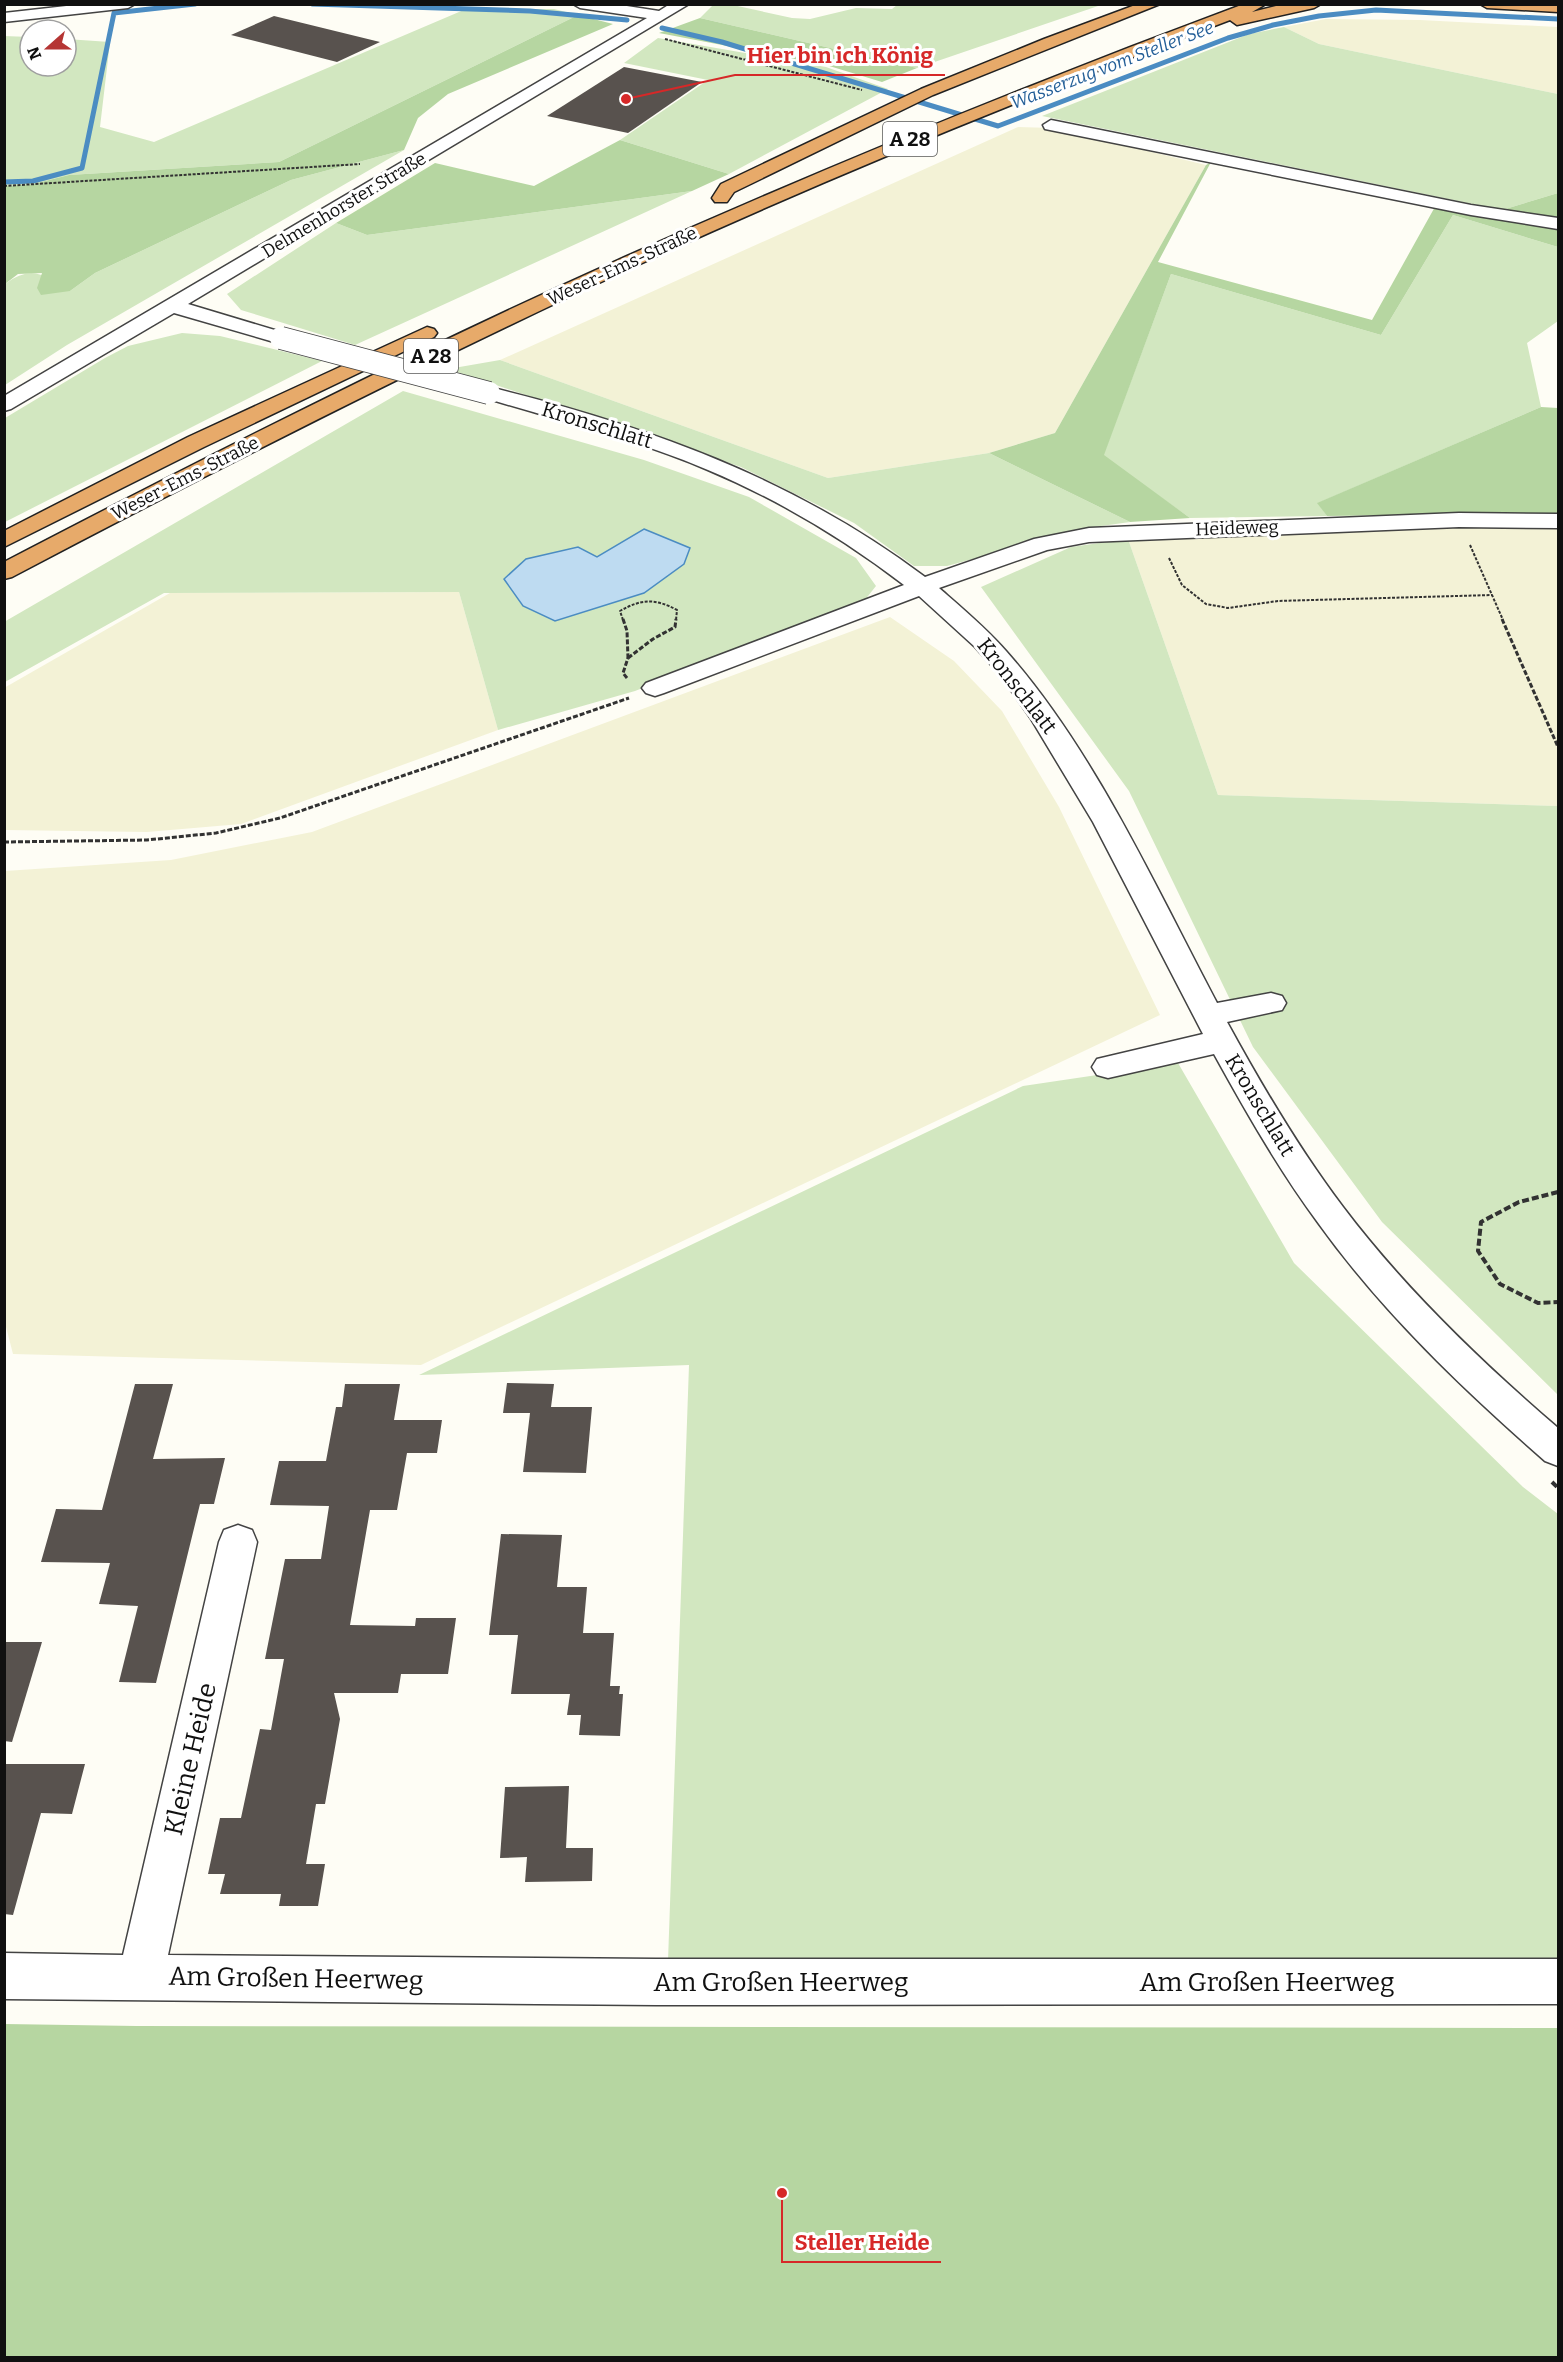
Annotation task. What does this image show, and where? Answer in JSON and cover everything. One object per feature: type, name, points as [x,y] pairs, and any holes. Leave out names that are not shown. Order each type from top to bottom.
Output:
[{"type":"highway","points":[[721,198],[727,188],[927,92],[1049,42],[1153,4]]},
{"type":"highway","name":"Weser-Ems-Straße","points":[[4,572],[274,432],[514,315],[764,202],[981,110],[1259,4]]},
{"type":"highway","points":[[1197,27],[1314,4]]},
{"type":"highway","points":[[1487,4],[1558,8]]},
{"type":"highway","name":"Weser-Ems-Straße","points":[[700,208],[902,123]]},
{"type":"highway","name":"Weser-Ems-Straße","points":[[4,540],[196,442],[438,327]]},
{"type":"street","points":[[4,18],[128,4]]},
{"type":"street","points":[[580,4],[662,16]]},
{"type":"street","name":"Delmenhorster Straße","points":[[4,405],[682,4]]},
{"type":"street","points":[[1052,125],[1471,210],[1558,224]]},
{"type":"street","name":"Kronschlatt","points":[[173,306],[281,338],[620,430],[716,465],[802,507],[873,549],[923,586],[974,631],[1034,701],[1093,795],[1215,1028],[1275,1135],[1347,1237],[1421,1323],[1558,1450]]},
{"type":"street","name":"Heideweg","points":[[655,688],[923,586],[1042,544],[1089,535],[1459,520],[1558,521]]},
{"type":"street","points":[[1108,1067],[1215,1028],[1271,1003]]},
{"type":"street","name":"Kleine Heide","points":[[141,1976],[238,1542]]},
{"type":"street","name":"Am Großen Heerweg","points":[[4,1976],[656,1982],[1558,1982]]},
{"type":"path","points":[[636,32],[862,90]]},
{"type":"path","points":[[4,186],[361,164]]},
{"type":"path","points":[[1459,520],[1558,747]]},
{"type":"path","points":[[1158,531],[1182,585],[1206,604],[1228,608],[1278,601],[1492,595]]},
{"type":"path","points":[[628,658],[653,639],[675,627],[677,610],[661,600],[636,601],[620,611],[627,631],[628,658],[623,673],[632,684],[655,688]]},
{"type":"path","points":[[4,842],[147,840],[216,833],[280,818],[655,688]]},
{"type":"path","points":[[1558,1191],[1519,1202],[1481,1222],[1478,1251],[1500,1284],[1538,1303],[1558,1302]]},
{"type":"path","points":[[1551,1481],[1558,1488]]},
{"type":"green space","points":[[714,4],[733,5],[792,18],[810,19],[856,8],[892,9],[897,5],[1101,5],[917,68],[700,18]]},
{"type":"green space","points":[[466,9],[554,9],[578,15],[279,162],[69,175],[33,184],[5,186],[4,36],[18,37],[18,78],[78,78],[78,40],[110,42],[100,127],[154,142]]},
{"type":"green space","points":[[578,15],[613,24],[448,94],[418,118],[404,150],[291,180],[95,273],[70,291],[41,295],[37,288],[42,273],[18,274],[5,284],[5,186],[33,184],[69,175],[279,162]]},
{"type":"green space","points":[[700,18],[917,68],[882,82],[826,65],[659,33]]},
{"type":"green space","points":[[1326,19],[1420,20],[1558,27],[1558,94],[1319,44],[1284,27]]},
{"type":"green space","points":[[1284,27],[1319,44],[1558,94],[1558,193],[1502,210],[1042,116],[1249,34]]},
{"type":"green space","points":[[658,38],[826,67],[888,89],[729,174],[620,140],[708,80],[624,63]]},
{"type":"green space","points":[[1018,127],[1052,128],[1206,165],[1055,433],[989,453],[828,478],[500,360]]},
{"type":"green space","points":[[620,140],[729,174],[692,191],[367,235],[336,223],[435,163],[534,186]]},
{"type":"green space","points":[[404,150],[67,345],[5,385],[5,284],[15,278],[23,274],[38,274],[46,276],[70,291],[95,273],[291,180]]},
{"type":"green space","points":[[1211,162],[1158,262],[1372,320],[1436,205],[1558,226],[1558,247],[1453,215],[1381,335],[1171,274],[1104,455],[1190,518],[1130,522],[989,453],[1055,433],[1206,165]]},
{"type":"green space","points":[[692,191],[355,345],[241,310],[227,294],[336,223],[367,235]]},
{"type":"green space","points":[[1558,193],[1558,221],[1502,210]]},
{"type":"green space","points":[[1453,215],[1558,247],[1558,321],[1527,343],[1541,407],[1318,503],[1327,516],[1190,518],[1103,456],[1171,274],[1381,335]]},
{"type":"green space","points":[[182,333],[220,336],[322,361],[5,522],[5,418],[128,346]]},
{"type":"green space","points":[[500,360],[828,478],[989,453],[1130,522],[1087,528],[947,566],[914,566],[854,523],[741,467],[448,369]]},
{"type":"green space","points":[[403,391],[644,460],[749,497],[856,558],[876,586],[864,601],[635,691],[498,730],[459,592],[164,593],[5,682],[4,622]],"holes":[[[644,529],[684,564],[644,593],[555,621],[597,557]]]},
{"type":"green space","points":[[1541,407],[1558,408],[1558,513],[1327,516],[1317,503]]},
{"type":"green space","points":[[1367,525],[1558,526],[1558,806],[1218,795],[1128,539]]},
{"type":"green space","points":[[1128,539],[1218,795],[1558,806],[1558,1395],[1382,1222],[1253,1047],[1129,791],[981,587],[1071,547]]},
{"type":"green space","points":[[459,592],[498,730],[241,824],[147,832],[5,830],[4,688],[170,593]]},
{"type":"green space","points":[[890,617],[954,661],[1002,711],[1059,807],[1160,1015],[421,1365],[13,1354],[4,1319],[5,871],[171,860],[312,832]]},
{"type":"green space","points":[[1178,1063],[1294,1263],[1523,1487],[1558,1514],[1558,1961],[668,1961],[689,1365],[419,1375],[1023,1086]]},
{"type":"green space","points":[[4,2024],[1558,2028],[1558,2357],[5,2357]]},
{"type":"water","points":[[644,529],[690,548],[684,564],[644,593],[555,621],[523,606],[504,579],[526,559],[578,547],[597,557]]},
{"type":"building","points":[[274,16],[380,42],[337,62],[231,35]]},
{"type":"building","points":[[624,67],[702,82],[628,133],[547,116]]},
{"type":"building","points":[[507,1383],[554,1384],[551,1407],[592,1407],[586,1473],[523,1472],[530,1413],[503,1413]]},
{"type":"building","points":[[135,1384],[173,1384],[153,1459],[225,1458],[214,1504],[200,1504],[156,1683],[119,1682],[138,1606],[99,1604],[110,1563],[41,1562],[56,1509],[102,1510]]},
{"type":"building","points":[[345,1384],[400,1384],[394,1420],[442,1420],[437,1453],[407,1453],[397,1510],[370,1510],[350,1625],[415,1626],[416,1618],[456,1618],[448,1674],[401,1674],[398,1693],[334,1693],[340,1719],[325,1804],[316,1804],[306,1864],[325,1864],[318,1906],[279,1906],[281,1894],[220,1894],[225,1874],[208,1874],[220,1818],[241,1818],[260,1729],[271,1730],[284,1659],[265,1659],[285,1559],[321,1559],[329,1506],[270,1505],[279,1461],[326,1461],[336,1407],[342,1407]]},
{"type":"building","points":[[501,1534],[562,1535],[557,1587],[587,1587],[583,1633],[614,1633],[610,1686],[620,1686],[619,1694],[623,1694],[620,1736],[579,1735],[581,1715],[567,1715],[570,1694],[511,1694],[518,1635],[489,1635]]},
{"type":"building","points":[[4,1642],[42,1642],[12,1742],[4,1741]]},
{"type":"building","points":[[4,1764],[85,1764],[72,1814],[41,1813],[13,1915],[4,1914]]},
{"type":"building","points":[[569,1786],[566,1848],[593,1848],[592,1881],[525,1882],[527,1857],[500,1858],[505,1787]]},
{"type":"waterway","points":[[4,182],[33,181],[82,168],[114,13],[195,4]]},
{"type":"waterway","points":[[312,4],[530,11],[627,20]]},
{"type":"waterway","name":"Wasserzug vom Steller See","points":[[662,28],[722,42],[998,126],[1228,38],[1273,25],[1319,16],[1376,10],[1558,19]]},
{"type":"place","name":"Hier bin ich König","points":[[626,99]]},
{"type":"place","name":"Steller Heide","points":[[782,2193]]}]
